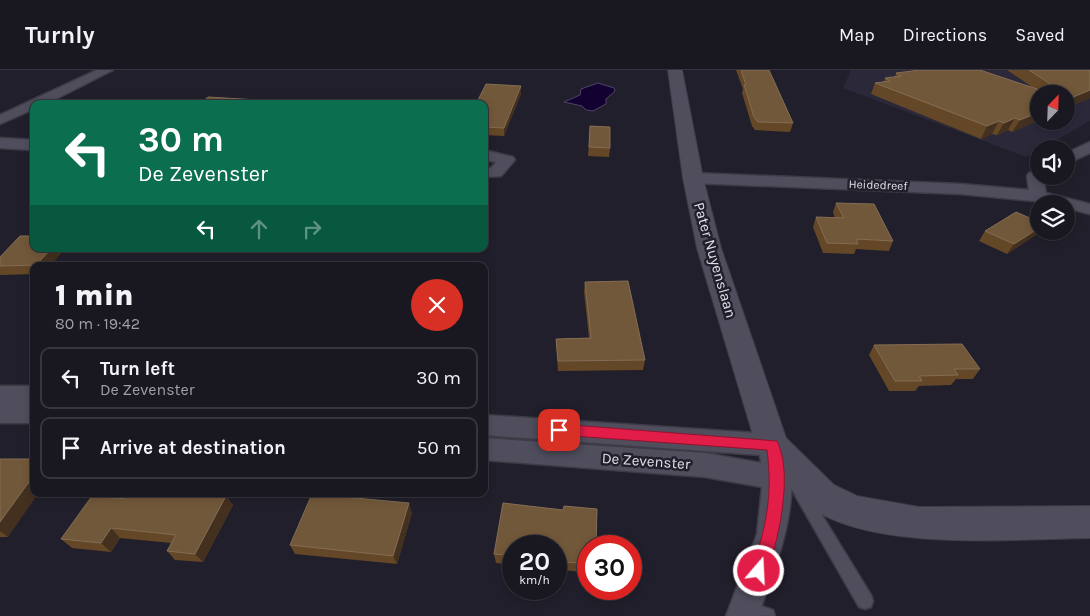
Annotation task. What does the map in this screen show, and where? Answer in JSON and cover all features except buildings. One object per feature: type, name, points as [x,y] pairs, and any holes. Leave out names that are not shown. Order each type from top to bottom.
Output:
[{"type":"street","points":[[43,100],[107,70]]},
{"type":"street","name":"Pater Nuyenslaan","points":[[675,70],[693,178],[709,248],[772,445],[777,478],[772,534],[752,614]]},
{"type":"street","points":[[0,120],[30,106]]},
{"type":"street","points":[[0,143],[30,145]]},
{"type":"street","points":[[1075,154],[1090,147]]},
{"type":"street","points":[[488,156],[507,160],[495,173],[488,172]]},
{"type":"street","name":"Heidedreef","points":[[693,178],[952,188],[1030,195]]},
{"type":"street","name":"Heidedreef","points":[[1075,205],[1090,209]]},
{"type":"street","points":[[0,395],[30,395]]},
{"type":"street","points":[[0,413],[30,414]]},
{"type":"street","name":"De Zevenster","points":[[488,424],[772,445]]},
{"type":"street","name":"Pater Nuyenslaan","points":[[772,445],[822,496],[853,511],[919,523],[1090,522]]},
{"type":"street","name":"De Zevenster","points":[[488,449],[705,466],[777,478]]},
{"type":"lane","points":[[772,445],[865,601]]},
{"type":"shaded area","points":[[851,70],[1090,70],[1090,121],[1075,129],[1075,85],[1030,85],[1030,130],[1074,130],[1056,140],[1030,140],[1030,155],[1026,157],[843,88]]},
{"type":"shaded area","points":[[598,83],[614,88],[615,91],[606,99],[606,104],[593,111],[586,110],[582,106],[564,102],[580,95],[581,89]]},
{"type":"route","points":[[559,430],[772,445],[777,478],[772,534],[759,571]]}]
